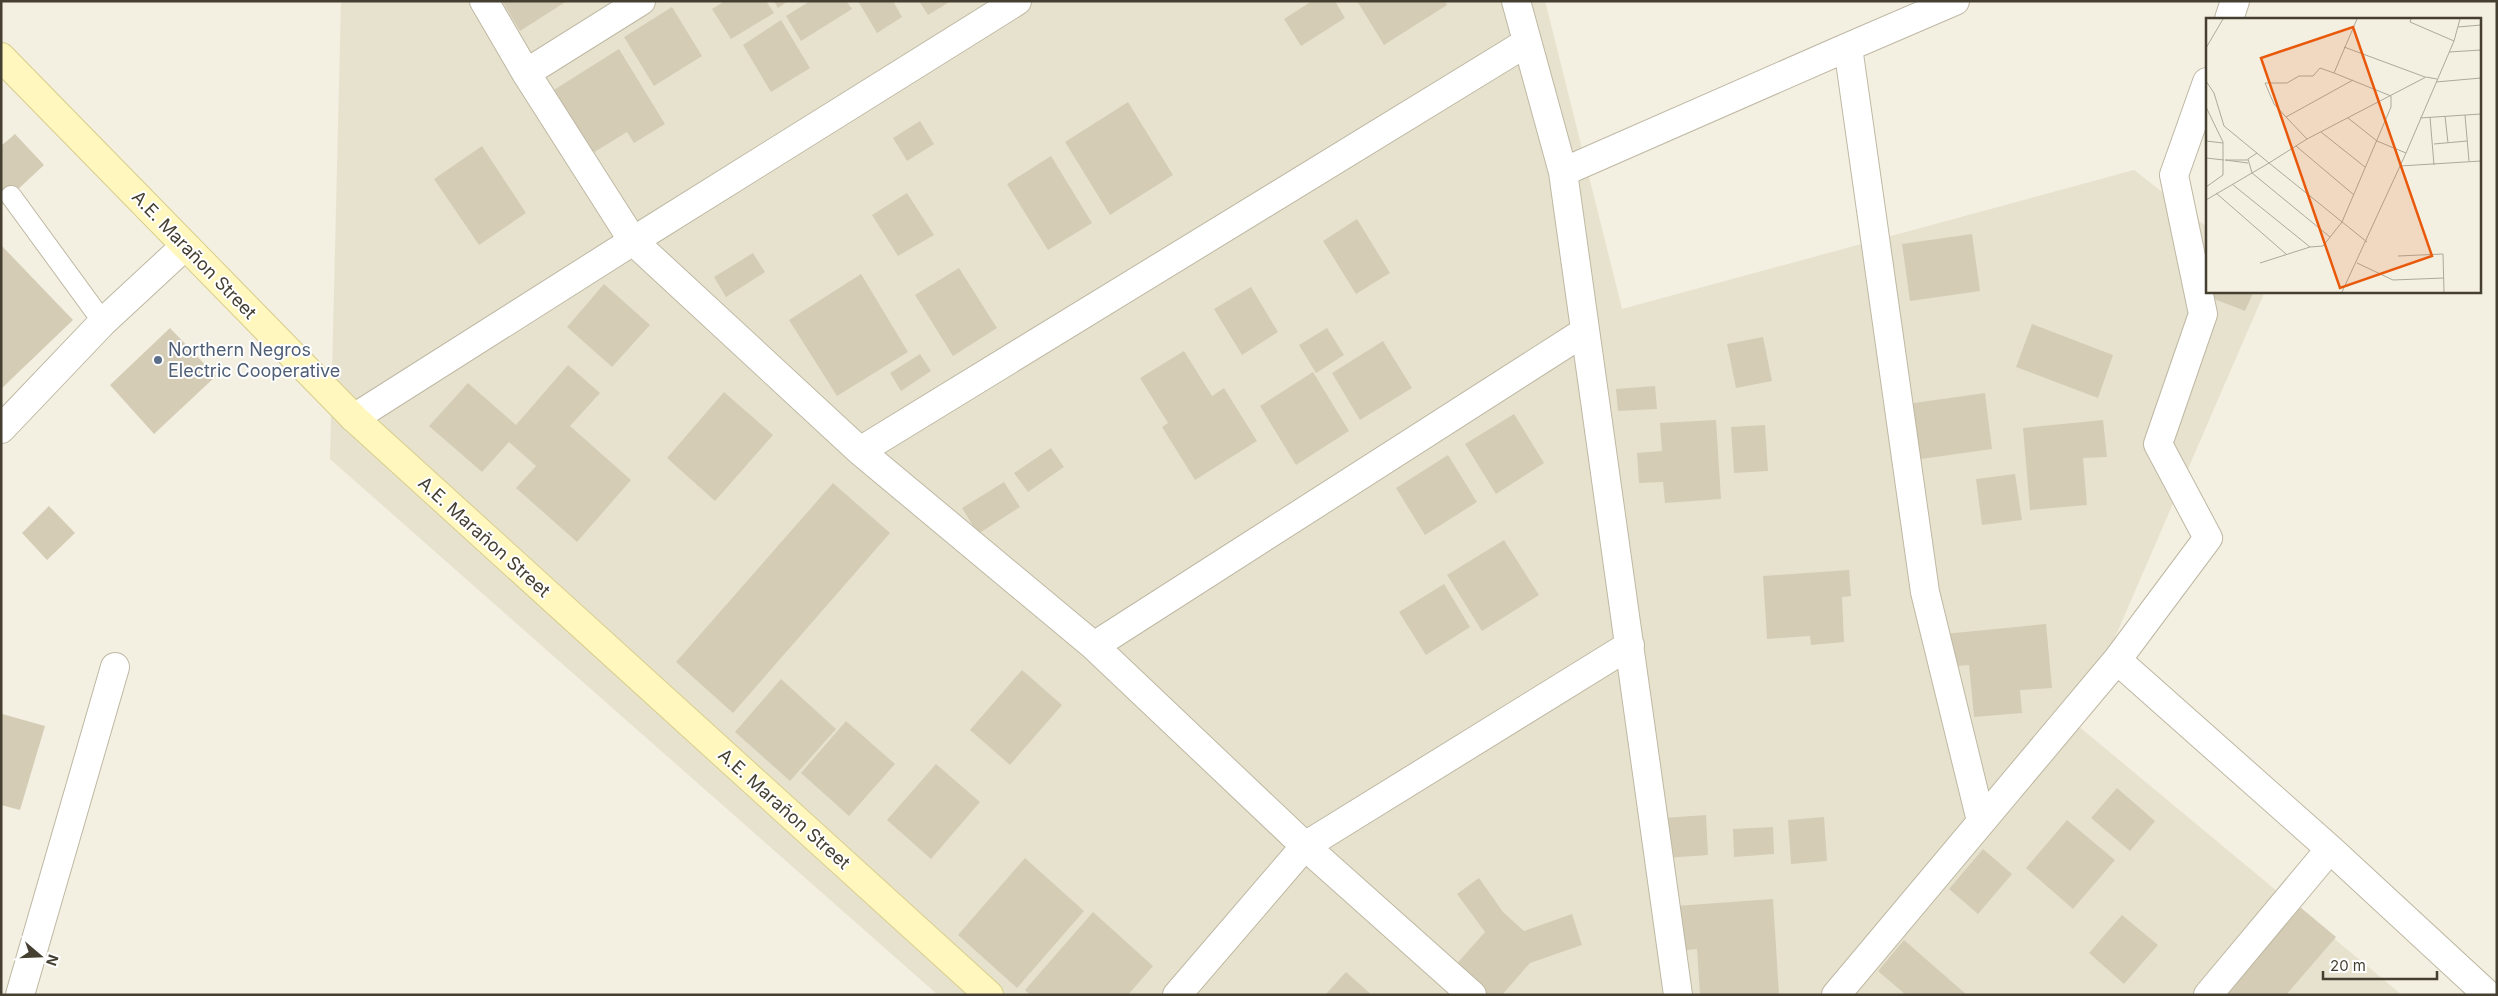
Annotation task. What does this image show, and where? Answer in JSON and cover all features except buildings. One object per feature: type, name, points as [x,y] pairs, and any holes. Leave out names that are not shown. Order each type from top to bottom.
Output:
[{"type":"main road","name":"A.E. Marañon Street","points":[[1,57],[354,418],[987,994]]},
{"type":"street","points":[[484,1],[526,73],[633,241],[860,451],[1094,646],[1305,846],[1472,995]]},
{"type":"street","points":[[526,73],[642,1]]},
{"type":"street","points":[[354,418],[633,241],[1018,1]]},
{"type":"street","points":[[1516,1],[1563,172],[1678,995]]},
{"type":"street","points":[[1563,172],[1955,1]]},
{"type":"street","points":[[2229,18],[2235,1]]},
{"type":"street","points":[[860,451],[1526,43]]},
{"type":"street","points":[[1848,47],[1925,592],[1980,821]]},
{"type":"street","points":[[1836,995],[2117,660],[2208,538],[2158,444],[2203,314],[2174,175],[2206,85]]},
{"type":"street","points":[[1,429],[103,322],[185,246]]},
{"type":"street","points":[[1094,646],[1584,332]]},
{"type":"street","points":[[1177,995],[1305,846],[1630,645]]},
{"type":"street","points":[[2117,660],[2330,849],[2488,995]]},
{"type":"street","points":[[20,995],[115,668]]},
{"type":"street","points":[[2208,995],[2330,849]]},
{"type":"lane","points":[[11,196],[103,322]]},
{"type":"shaded area","points":[[341,1],[1545,1],[1622,309],[2134,170],[2206,226],[2206,292],[2265,292],[2077,725],[2402,995],[938,995],[330,459]]},
{"type":"place","name":"Northern Negros Electric Cooperative","points":[[158,360]]}]
